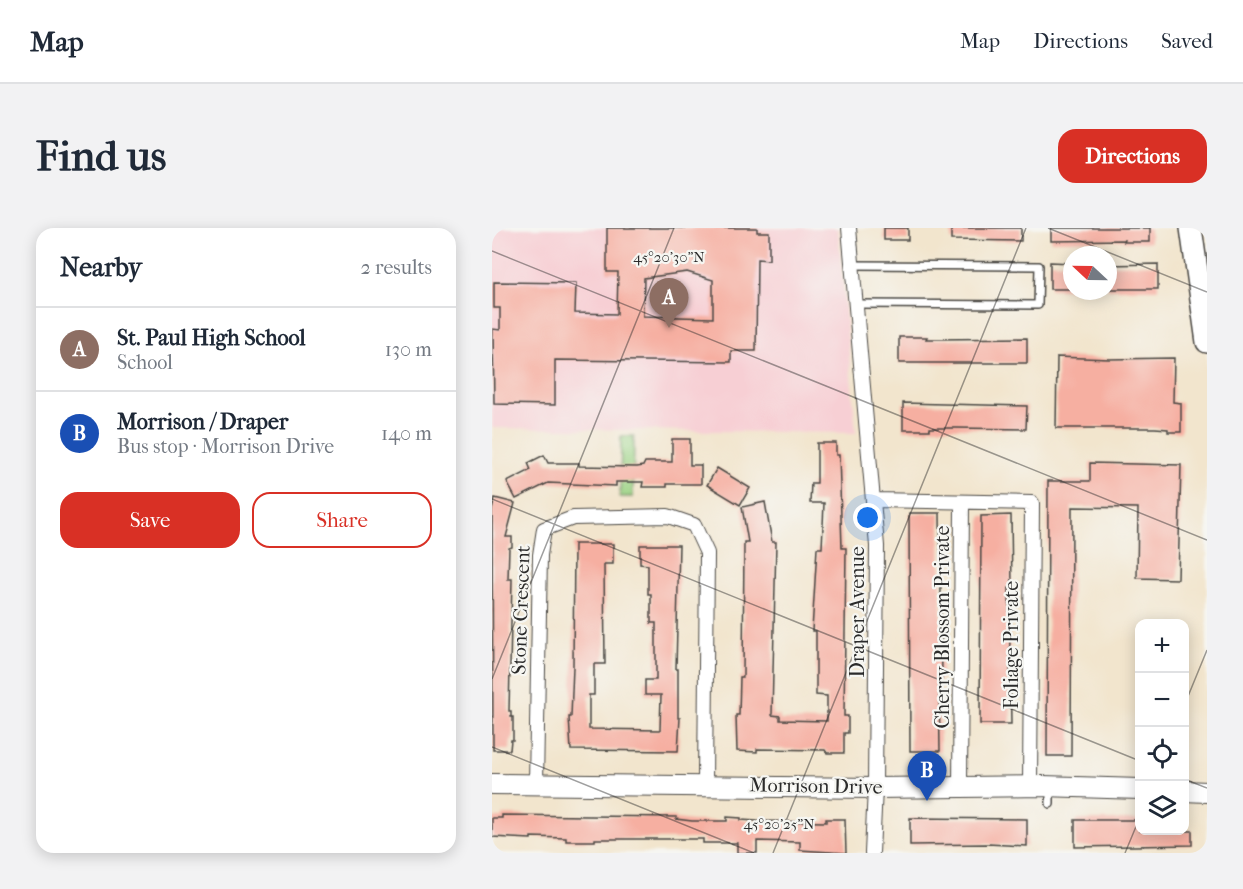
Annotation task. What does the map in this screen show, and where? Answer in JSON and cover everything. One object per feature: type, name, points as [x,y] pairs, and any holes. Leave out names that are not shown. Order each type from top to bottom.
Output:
[{"type":"main road","points":[[1191,228],[1207,342]]},
{"type":"street","name":"Draper Avenue","points":[[849,228],[877,546],[875,788],[872,853]]},
{"type":"street","points":[[873,500],[962,503]]},
{"type":"street","name":"Foliage Private","points":[[962,503],[1032,503],[1030,786]]},
{"type":"street","name":"Cherry Blossom Private","points":[[960,787],[962,503]]},
{"type":"street","name":"Stone Crescent","points":[[536,784],[540,555],[544,529],[573,518],[668,516],[694,525],[707,553],[705,785]]},
{"type":"street","name":"Morrison Drive","points":[[492,784],[875,788],[1030,786],[1050,795],[1135,789]]},
{"type":"street","points":[[1189,791],[1207,792]]},
{"type":"lane","points":[[852,264],[1039,266],[1038,305],[856,304]]},
{"type":"shaded area","points":[[492,228],[838,228],[856,433],[492,428]]},
{"type":"green space","points":[[621,436],[634,436],[633,497],[620,497]]},
{"type":"building","points":[[607,228],[757,228],[757,232],[769,232],[769,260],[757,259],[756,351],[731,351],[731,362],[555,360],[555,405],[494,404],[493,329],[500,330],[500,308],[494,308],[494,282],[576,283],[575,313],[617,314],[618,272],[607,272]],"holes":[[[687,272],[713,280],[713,318],[643,316],[644,278]]]},
{"type":"building","points":[[884,228],[908,228],[908,240],[884,240]]},
{"type":"building","points":[[951,228],[1021,228],[1021,241],[951,240]]},
{"type":"building","points":[[1051,228],[1150,228],[1150,242],[1051,241]]},
{"type":"building","points":[[1050,262],[1063,263],[1063,289],[1050,289]]},
{"type":"building","points":[[1158,264],[1158,289],[1117,289],[1117,265]]},
{"type":"building","points":[[899,337],[1027,338],[1027,363],[899,363]]},
{"type":"building","points":[[1057,357],[1174,358],[1173,402],[1181,403],[1181,432],[1168,432],[1168,429],[1155,428],[1056,428]]},
{"type":"building","points":[[903,403],[1027,406],[1026,429],[903,430]]},
{"type":"building","points":[[672,439],[690,439],[690,465],[701,465],[701,484],[642,487],[643,482],[616,482],[616,486],[548,483],[516,499],[507,482],[531,470],[528,463],[544,455],[548,463],[579,463],[579,466],[637,467],[643,466],[645,462],[672,462]]},
{"type":"building","points":[[817,443],[836,443],[836,455],[839,455],[842,548],[846,548],[844,716],[848,716],[848,733],[844,733],[844,753],[827,753],[825,750],[737,751],[736,715],[739,715],[740,677],[743,677],[744,542],[748,542],[742,507],[765,502],[772,542],[776,542],[772,715],[780,716],[780,720],[827,721],[827,696],[816,695],[816,631],[812,631],[817,548],[822,548],[824,503],[810,503],[811,483],[817,483]]},
{"type":"building","points":[[1090,463],[1181,465],[1178,579],[1137,578],[1138,508],[1072,507],[1071,756],[1047,756],[1048,481],[1090,481]]},
{"type":"building","points":[[717,468],[750,488],[740,505],[707,485]]},
{"type":"building","points":[[495,498],[515,503],[506,537],[512,537],[512,547],[509,548],[508,579],[512,579],[509,711],[513,717],[513,740],[511,740],[510,750],[493,750],[492,510]]},
{"type":"building","points":[[909,513],[940,513],[942,679],[939,679],[940,751],[910,751]]},
{"type":"building","points":[[1011,515],[1012,588],[1009,588],[1011,724],[980,724],[981,516]]},
{"type":"building","points":[[574,544],[613,544],[613,564],[604,564],[605,664],[594,664],[594,695],[589,695],[589,729],[660,730],[661,695],[645,695],[645,680],[656,680],[656,623],[651,623],[648,565],[640,564],[640,545],[679,545],[676,669],[678,669],[678,718],[680,718],[678,751],[571,750],[569,717],[571,717],[573,667]]},
{"type":"building","points":[[502,815],[676,817],[676,819],[692,821],[727,821],[727,817],[757,821],[826,822],[826,819],[845,819],[846,853],[800,850],[800,842],[757,841],[757,853],[737,853],[737,843],[703,843],[703,839],[566,841],[566,838],[492,837],[492,818],[502,818]]},
{"type":"building","points":[[910,818],[1027,819],[1027,846],[910,845]]},
{"type":"building","points":[[1075,820],[1135,820],[1135,835],[1189,835],[1189,831],[1192,831],[1192,845],[1075,847]]},
{"type":"place","name":"St. Paul High School","points":[[669,328]]},
{"type":"place","name":"Morrison / Draper","points":[[927,801]]}]
